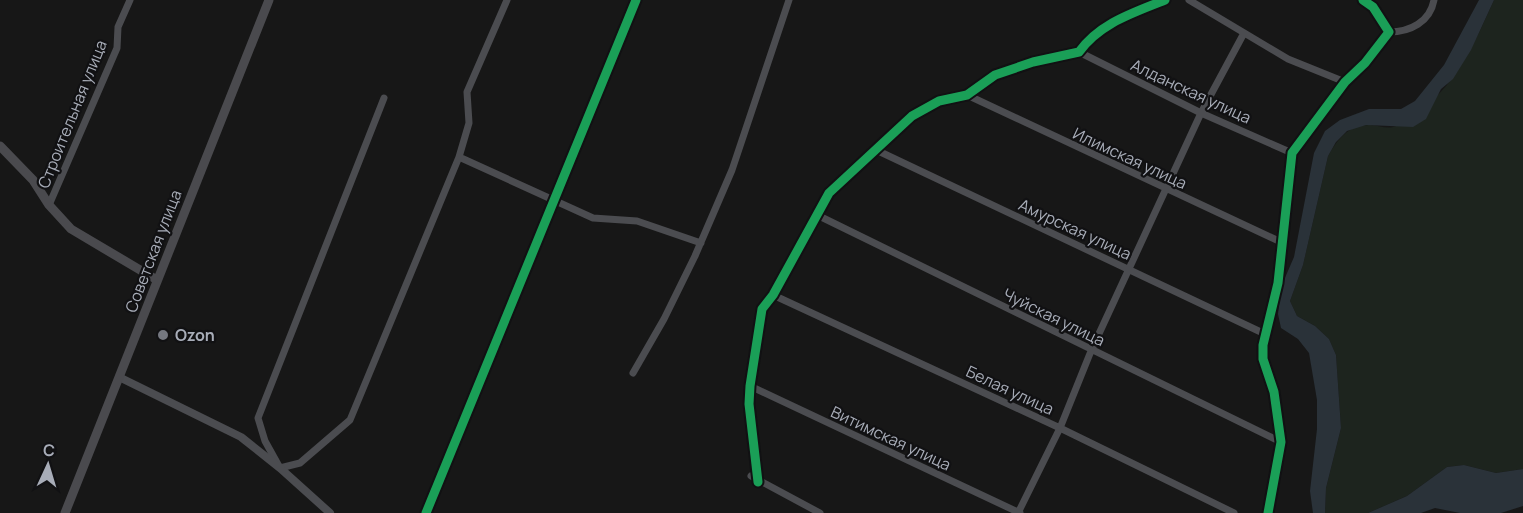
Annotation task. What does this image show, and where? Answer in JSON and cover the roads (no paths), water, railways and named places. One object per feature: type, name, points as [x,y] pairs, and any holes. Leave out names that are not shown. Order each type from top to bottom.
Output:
[{"type":"main road","name":"Советская улица","points":[[65,513],[121,378],[157,280],[269,0]]},
{"type":"main road","points":[[0,146],[33,180],[49,206],[71,229],[157,280]]},
{"type":"street","name":"Строительная улица","points":[[49,206],[117,48],[118,27],[130,0]]},
{"type":"street","points":[[280,468],[300,463],[350,420],[459,157],[469,123],[467,92],[507,0]]},
{"type":"street","points":[[426,513],[636,0]]},
{"type":"street","points":[[633,373],[664,319],[701,243],[732,170],[789,0]]},
{"type":"street","points":[[758,482],[749,404],[762,309],[773,295],[815,214],[829,194],[874,149],[912,116],[939,101],[967,95],[995,75],[1033,62],[1079,52],[1088,39],[1112,21],[1165,0]]},
{"type":"street","points":[[1189,0],[1288,59],[1345,82]]},
{"type":"street","points":[[1363,0],[1372,8],[1389,32]]},
{"type":"street","points":[[1268,513],[1281,442],[1274,392],[1263,359],[1265,333],[1278,283],[1292,153],[1345,82],[1365,63],[1389,32],[1412,29],[1429,13],[1434,0]]},
{"type":"street","points":[[1019,513],[1060,428],[1091,351],[1201,113],[1244,33]]},
{"type":"street","name":"Алданская улица","points":[[1079,52],[1201,113],[1292,153]]},
{"type":"street","name":"Илимская улица","points":[[967,95],[1283,243]]},
{"type":"street","points":[[280,468],[265,441],[258,418],[384,98]]},
{"type":"street","name":"Амурская улица","points":[[874,149],[1265,333]]},
{"type":"street","points":[[459,157],[593,218],[637,221],[701,243]]},
{"type":"street","name":"Чуйская улица","points":[[815,214],[1281,442]]},
{"type":"street","name":"Белая улица","points":[[773,295],[1060,428],[1234,513]]},
{"type":"street","points":[[121,378],[241,437],[330,513]]},
{"type":"street","name":"Витимская улица","points":[[750,387],[1019,513]]},
{"type":"street","points":[[751,476],[758,482],[820,513]]},
{"type":"place","name":"Ozon","points":[[163,335]]}]
